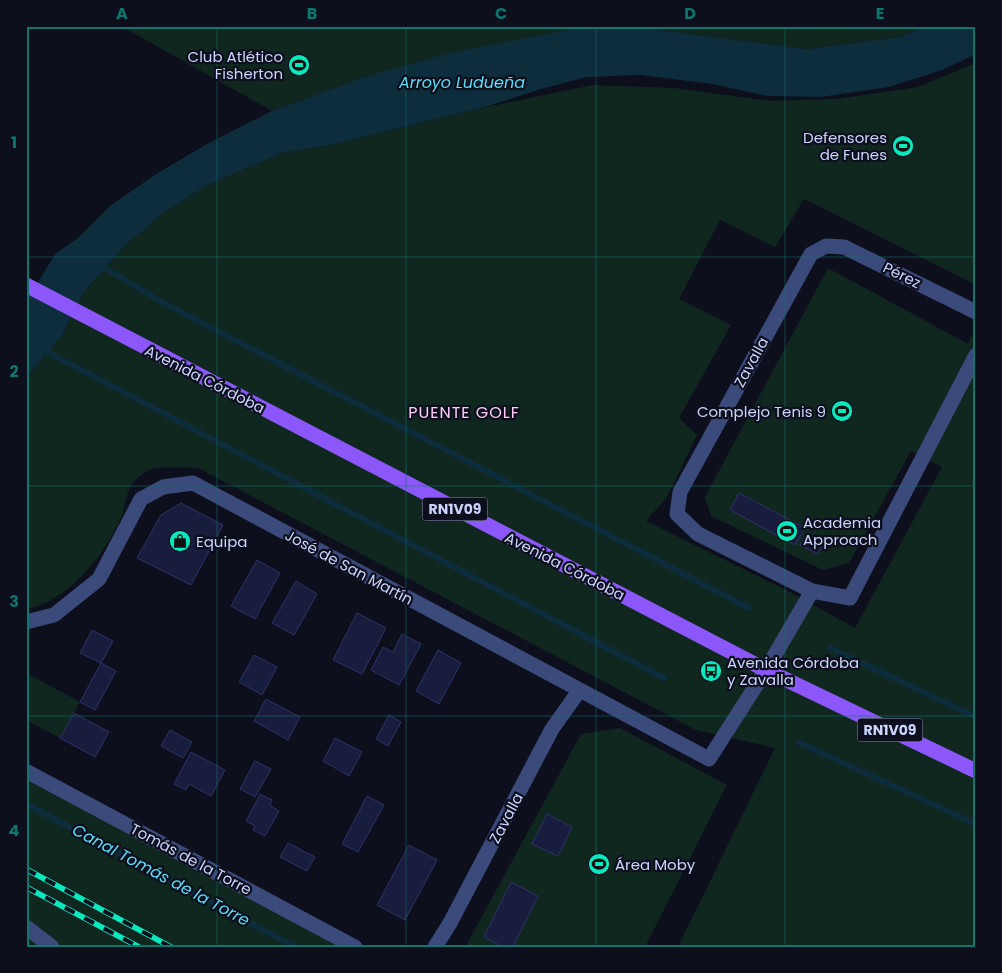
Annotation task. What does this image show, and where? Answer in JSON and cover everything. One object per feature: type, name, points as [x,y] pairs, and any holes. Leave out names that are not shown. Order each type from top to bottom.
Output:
[{"type":"main road","name":"Avenida Córdoba","points":[[26,285],[766,670],[976,771]]},
{"type":"street","name":"Pérez","points":[[826,246],[844,247],[976,312]]},
{"type":"street","name":"Zavalla","points":[[812,591],[698,534],[677,514],[680,492],[811,254],[826,246]]},
{"type":"street","points":[[766,670],[812,591],[850,598],[976,355]]},
{"type":"street","name":"José de San Martín","points":[[26,622],[54,615],[99,579],[141,499],[163,487],[193,484],[709,760],[766,670]]},
{"type":"street","name":"Zavalla","points":[[435,947],[450,923],[552,729],[579,691]]},
{"type":"street","name":"Tomás de la Torre","points":[[26,771],[356,947]]},
{"type":"street","points":[[26,928],[52,947]]},
{"type":"green space","name":"Club Atlético Fisherton","points":[[121,26],[610,26],[573,29],[364,77],[272,111]]},
{"type":"green space","points":[[629,26],[925,26],[900,37],[807,49]]},
{"type":"green space","points":[[976,63],[976,285],[804,199],[775,247],[720,220],[679,299],[731,325],[679,418],[697,435],[667,497],[646,521],[788,591],[855,628],[942,467],[911,451],[849,563],[823,570],[711,516],[705,497],[828,268],[968,344],[976,328],[976,947],[678,947],[775,748],[696,730],[198,468],[158,468],[149,470],[140,476],[127,494],[122,516],[111,538],[92,565],[68,589],[55,598],[41,605],[26,609],[26,378],[62,335],[84,292],[128,243],[166,211],[210,184],[282,153],[336,144],[482,108],[593,85],[674,88],[770,101],[837,99],[918,87]]},
{"type":"green space","points":[[26,673],[80,702],[60,738],[26,720]]},
{"type":"green space","name":"Área Moby","points":[[620,728],[727,785],[645,947],[473,947],[467,944],[581,734]]},
{"type":"green space","points":[[26,771],[355,947],[26,947]]},
{"type":"water","name":"Arroyo Ludueña","points":[[629,26],[807,49],[900,37],[925,26],[976,26],[976,54],[942,70],[889,87],[821,97],[767,96],[712,84],[640,75],[587,77],[541,89],[482,108],[336,144],[282,153],[210,184],[166,211],[128,243],[84,292],[62,335],[26,378],[26,301],[56,253],[78,238],[110,206],[156,174],[207,144],[272,111],[364,77],[454,52],[573,29]]},
{"type":"building","points":[[739,493],[805,528],[795,545],[730,510]]},
{"type":"building","name":"Equipa","points":[[181,503],[223,525],[191,585],[137,558],[161,515]]},
{"type":"building","points":[[806,534],[824,543],[818,554],[800,545]]},
{"type":"building","points":[[257,560],[280,573],[255,619],[231,606]]},
{"type":"building","points":[[296,581],[317,594],[294,635],[272,623]]},
{"type":"building","points":[[357,613],[386,628],[362,674],[333,660]]},
{"type":"building","points":[[92,630],[113,641],[101,663],[80,653]]},
{"type":"building","points":[[402,634],[421,644],[399,685],[371,670],[383,647],[393,652]]},
{"type":"building","points":[[438,650],[461,663],[439,704],[416,691]]},
{"type":"building","points":[[254,655],[277,667],[262,695],[239,682]]},
{"type":"building","points":[[101,663],[116,671],[95,710],[80,702]]},
{"type":"building","points":[[266,699],[300,717],[288,740],[254,721]]},
{"type":"building","points":[[74,713],[109,732],[95,757],[60,738]]},
{"type":"building","points":[[389,715],[401,722],[388,746],[376,739]]},
{"type":"building","points":[[170,730],[192,742],[183,758],[161,746]]},
{"type":"building","points":[[335,738],[362,752],[349,776],[323,761]]},
{"type":"building","points":[[191,752],[225,770],[211,796],[189,784],[186,790],[174,784]]},
{"type":"building","points":[[255,761],[271,769],[255,797],[240,789]]},
{"type":"building","points":[[260,794],[272,800],[270,805],[279,811],[265,836],[253,830],[255,826],[246,821]]},
{"type":"building","points":[[367,796],[384,805],[358,852],[342,844]]},
{"type":"building","points":[[547,814],[572,827],[558,856],[532,844]]},
{"type":"building","points":[[288,843],[315,857],[307,871],[280,857]]},
{"type":"building","points":[[409,845],[437,860],[405,920],[377,905]]},
{"type":"building","points":[[511,882],[538,896],[513,947],[503,947],[484,937]]},
{"type":"waterway","points":[[98,264],[160,301],[749,608]]},
{"type":"waterway","points":[[42,349],[664,678]]},
{"type":"waterway","points":[[830,648],[976,717]]},
{"type":"waterway","points":[[800,743],[976,824]]},
{"type":"waterway","name":"Canal Tomás de la Torre","points":[[26,804],[295,947]]},
{"type":"railway","points":[[26,869],[171,947]]},
{"type":"railway","points":[[26,887],[139,947]]},
{"type":"place","name":"Club Atlético Fisherton","points":[[299,65]]},
{"type":"place","name":"Defensores de Funes","points":[[903,146]]},
{"type":"place","name":"Complejo Tenis 9","points":[[842,411]]},
{"type":"place","name":"Academia Approach","points":[[787,531]]},
{"type":"place","name":"Equipa","points":[[180,541]]},
{"type":"place","name":"Avenida Córdoba y Zavalla","points":[[711,671]]},
{"type":"place","name":"Área Moby","points":[[599,864]]},
{"type":"district","name":"PUENTE GOLF","points":[[464,412]]}]
